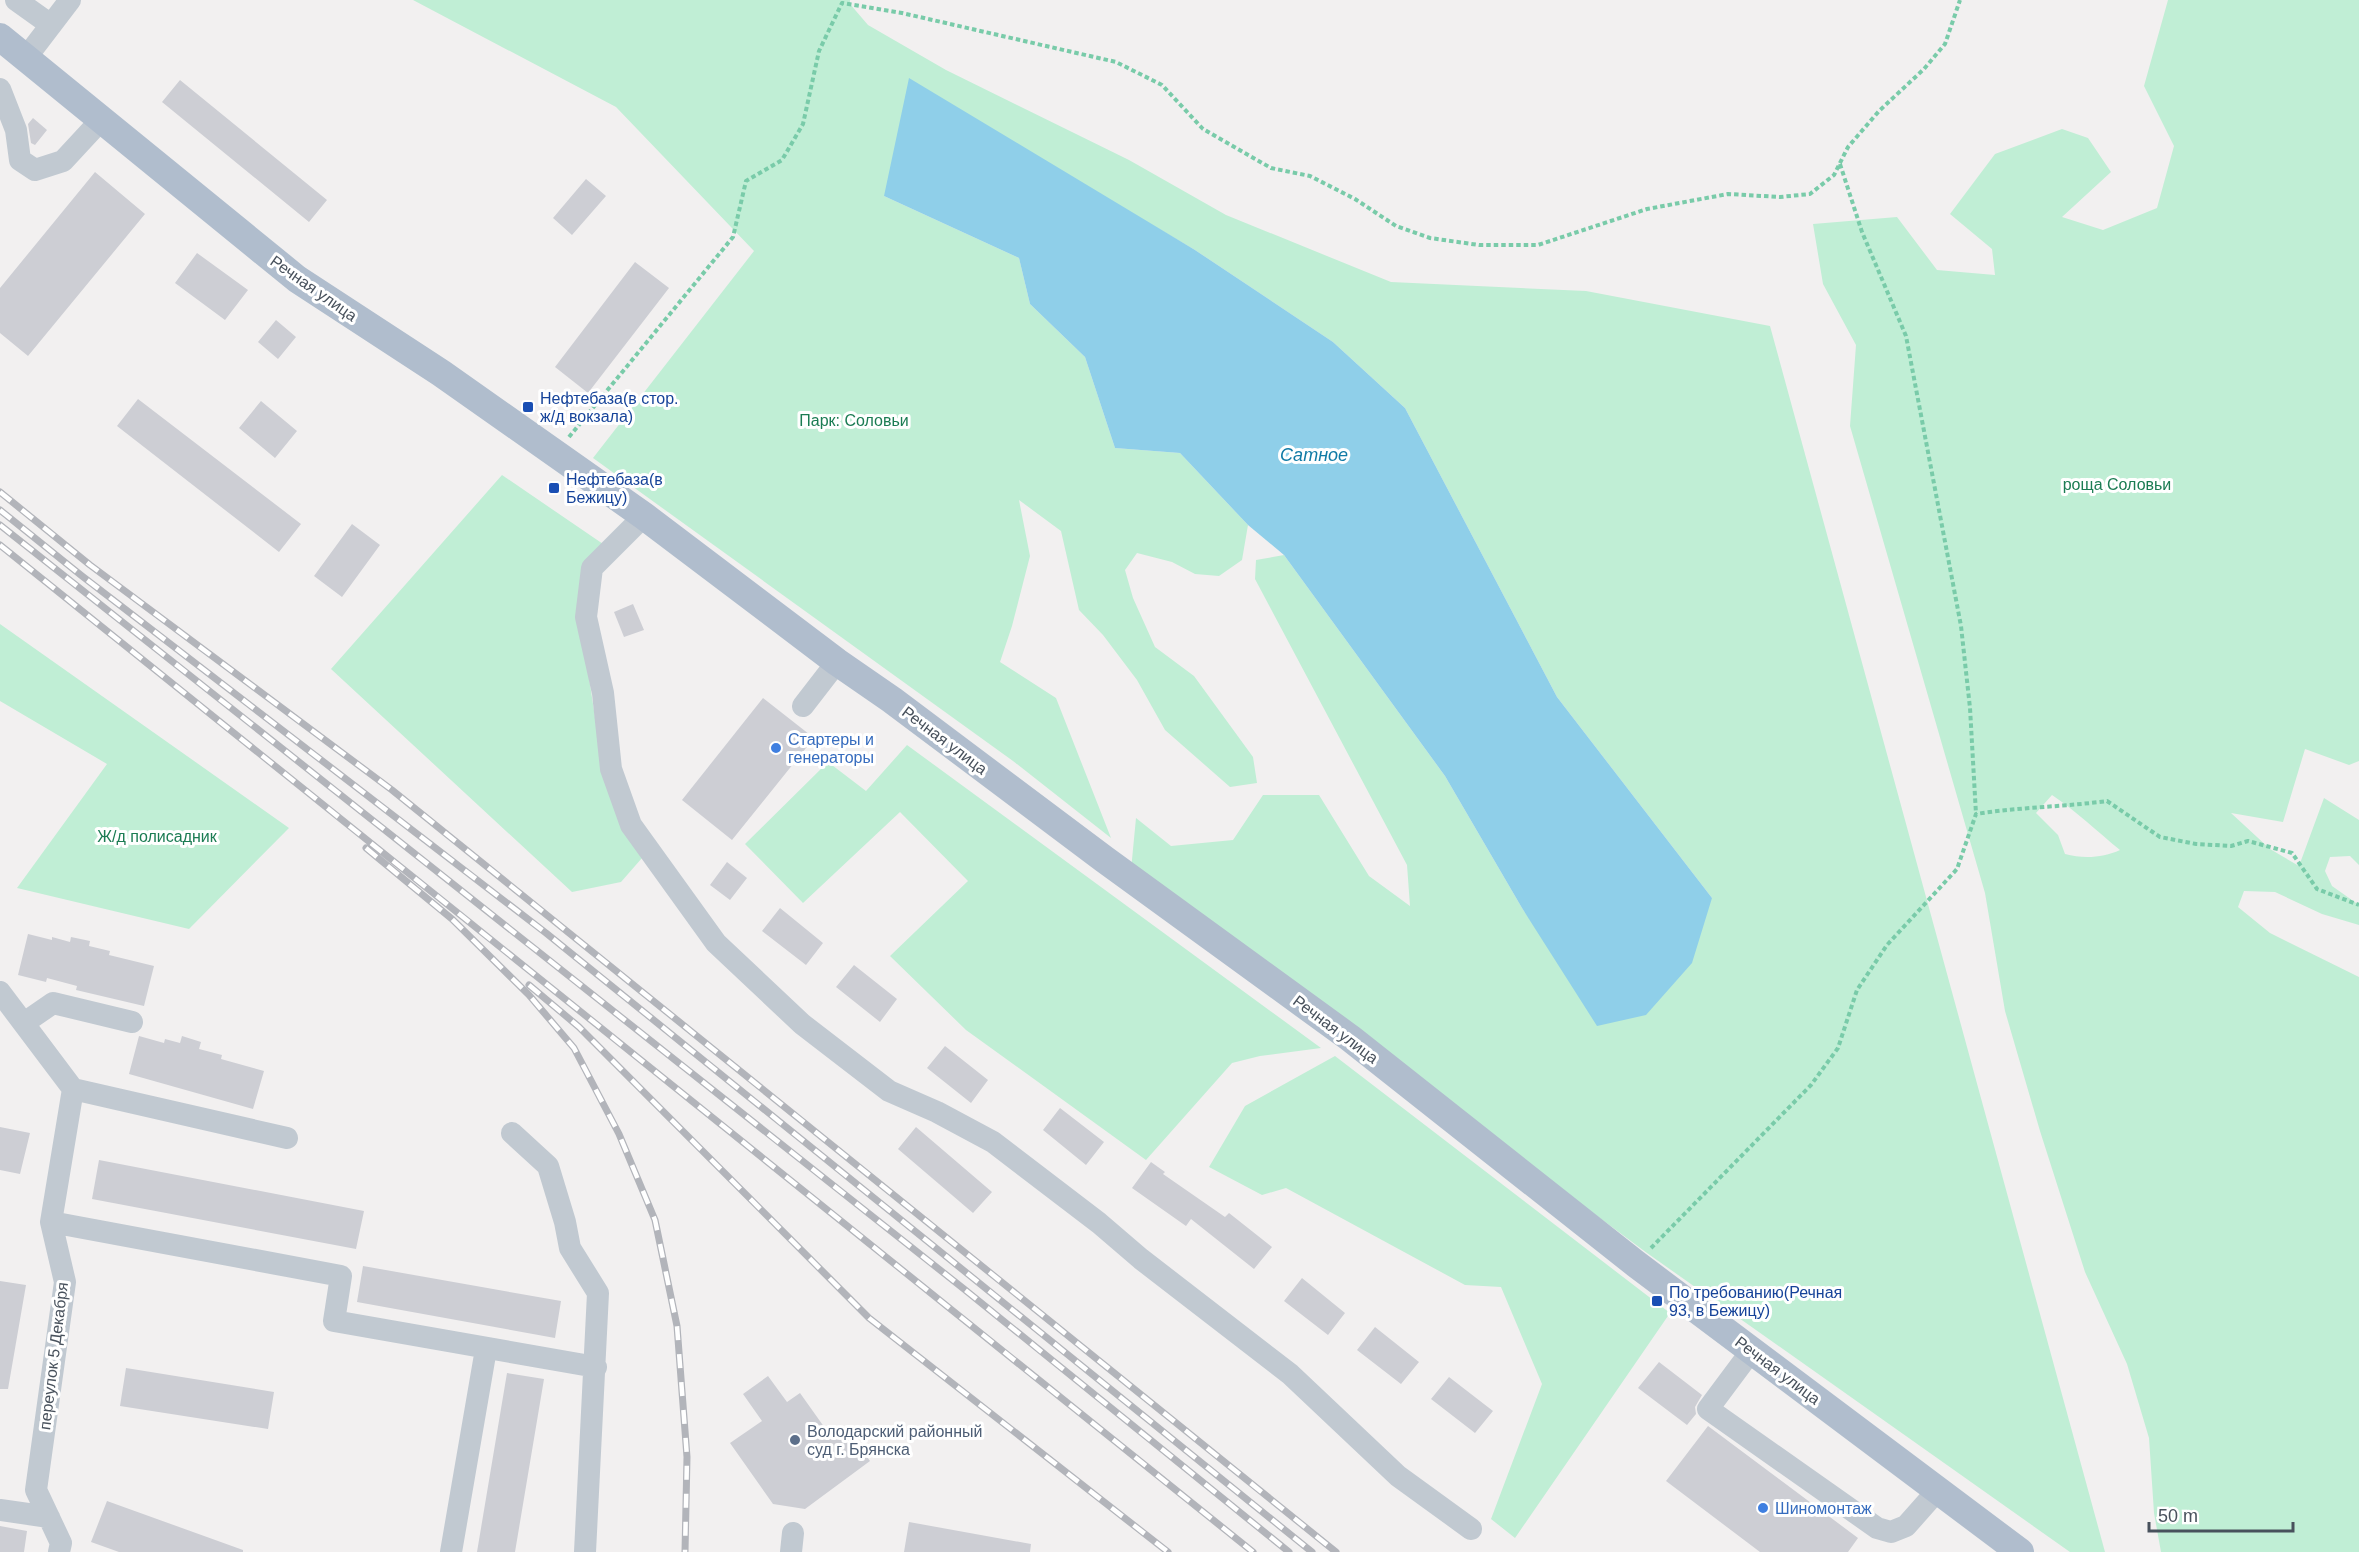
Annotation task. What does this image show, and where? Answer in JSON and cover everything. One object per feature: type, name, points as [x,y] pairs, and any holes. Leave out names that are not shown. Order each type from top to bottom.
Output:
[{"type":"main road","name":"Речная улица","points":[[0,37],[297,279],[441,373],[644,516],[837,662],[892,700],[1104,859],[1350,1038],[1636,1264],[2020,1552]]},
{"type":"lane","points":[[16,0],[51,25]]},
{"type":"lane","points":[[25,59],[70,0]]},
{"type":"lane","points":[[0,89],[16,130],[20,160],[36,170],[63,161],[101,120]]},
{"type":"lane","points":[[644,516],[592,568],[586,617],[603,693],[611,769],[631,825],[716,943],[802,1024],[889,1091],[937,1112],[993,1142],[1099,1223],[1141,1259],[1290,1374],[1398,1476],[1471,1529]]},
{"type":"lane","points":[[803,706],[837,662]]},
{"type":"lane","points":[[0,992],[73,1089],[287,1138]]},
{"type":"lane","points":[[24,1023],[53,1003],[132,1022]]},
{"type":"lane","name":"переулок 5 Декабря","points":[[66,1549],[36,1490],[65,1282],[51,1222],[73,1089]]},
{"type":"lane","points":[[512,1133],[548,1166],[565,1222],[570,1248],[598,1293],[585,1552]]},
{"type":"lane","points":[[51,1222],[341,1276],[334,1321],[596,1367]]},
{"type":"lane","points":[[451,1552],[486,1349]]},
{"type":"lane","points":[[1752,1350],[1708,1409],[1877,1528],[1892,1532],[1906,1526],[1937,1491]]},
{"type":"lane","points":[[0,1510],[49,1517]]},
{"type":"path","points":[[556,454],[733,237],[746,181],[782,160],[803,124],[819,51],[842,1],[1116,62],[1162,85],[1203,129],[1271,168],[1310,176],[1355,199],[1396,226],[1430,238],[1479,245],[1538,245],[1659,207],[1728,194],[1780,197],[1810,194],[1834,175],[1848,147],[1879,111],[1945,44],[1960,0]]},
{"type":"path","points":[[1636,1264],[1811,1084],[1838,1048],[1857,990],[1887,945],[1957,869],[1976,814],[1970,708],[1960,626],[1905,336],[1862,232],[1840,164]]},
{"type":"path","points":[[1976,814],[2019,807],[2057,808],[2107,801],[2160,837],[2196,844],[2231,846],[2248,841],[2292,853],[2317,889],[2359,905]]},
{"type":"green space","name":"Парк: Соловьи","points":[[413,0],[850,0],[850,4],[868,25],[946,70],[1129,160],[1226,215],[1391,282],[1586,291],[1770,326],[2105,1552],[2070,1552],[1647,1253],[1131,870],[1136,818],[1171,846],[1233,840],[1263,795],[1319,795],[1369,876],[1410,906],[1407,865],[1255,579],[1256,560],[1284,555],[1445,776],[1522,908],[1549,948],[1712,898],[1557,697],[1405,408],[1333,342],[1195,250],[1101,195],[884,196],[1019,258],[1030,304],[1085,357],[1115,448],[1180,453],[1248,525],[1242,560],[1219,576],[1195,574],[1172,562],[1137,553],[1125,570],[1133,598],[1155,647],[1194,676],[1253,757],[1257,783],[1230,787],[1165,730],[1137,680],[1103,635],[1079,610],[1061,531],[1019,500],[1030,556],[1000,662],[1056,698],[1111,838],[1013,761],[593,458],[754,251],[616,107]]},
{"type":"green space","name":"роща Соловьи","points":[[2168,0],[2359,0],[2359,761],[2349,765],[2305,749],[2283,822],[2231,813],[2270,849],[2299,866],[2324,798],[2359,820],[2359,865],[2350,856],[2330,857],[2325,871],[2332,886],[2359,905],[2359,925],[2322,914],[2275,892],[2244,891],[2238,907],[2270,933],[2359,977],[2359,1552],[2161,1552],[2154,1513],[2149,1438],[2127,1364],[2085,1272],[2005,1011],[1985,893],[1850,426],[1856,345],[1823,284],[1813,224],[1897,217],[1937,270],[1995,275],[1992,249],[1950,214],[1995,154],[2062,129],[2088,138],[2111,172],[2062,217],[2103,230],[2157,208],[2174,146],[2144,86]],"holes":[[[2052,795],[2078,815],[2120,850],[2093,857],[2065,854],[2058,835],[2036,813]]]},
{"type":"green space","points":[[502,475],[606,546],[580,619],[602,763],[642,858],[621,882],[572,892],[331,669]]},
{"type":"green space","name":"Ж/д полисадник","points":[[0,624],[289,828],[189,929],[17,888],[107,764],[0,701]]},
{"type":"green space","points":[[907,745],[1321,1048],[1260,1056],[1232,1063],[1146,1160],[966,1030],[890,956],[968,881],[900,812],[803,903],[745,844],[828,762],[866,791]]},
{"type":"green space","points":[[1335,1056],[1670,1313],[1515,1538],[1491,1519],[1542,1384],[1501,1287],[1465,1285],[1286,1188],[1262,1195],[1209,1167],[1245,1106]]},
{"type":"water","name":"Сатное","points":[[909,78],[1195,250],[1333,342],[1405,408],[1557,697],[1712,898],[1692,963],[1646,1015],[1597,1026],[1522,908],[1445,776],[1284,555],[1248,525],[1180,453],[1115,448],[1085,357],[1030,304],[1019,258],[884,196]]},
{"type":"building","points":[[180,80],[327,200],[309,222],[162,102]]},
{"type":"building","points":[[33,118],[47,130],[35,145],[31,143],[28,124]]},
{"type":"building","points":[[95,172],[145,214],[28,356],[0,333],[0,288]]},
{"type":"building","points":[[586,179],[606,196],[572,235],[553,218]]},
{"type":"building","points":[[197,253],[248,290],[225,320],[175,283]]},
{"type":"building","points":[[635,262],[669,288],[588,393],[555,367]]},
{"type":"building","points":[[276,320],[296,337],[278,359],[258,342]]},
{"type":"building","points":[[138,399],[301,524],[279,552],[117,426]]},
{"type":"building","points":[[261,401],[297,431],[275,458],[239,428]]},
{"type":"building","points":[[352,524],[380,545],[342,597],[314,576]]},
{"type":"building","points":[[633,604],[644,630],[624,637],[614,612]]},
{"type":"building","points":[[763,698],[814,738],[732,840],[682,800]]},
{"type":"building","points":[[727,862],[747,878],[730,900],[710,885]]},
{"type":"building","points":[[780,908],[823,943],[806,965],[762,931]]},
{"type":"building","points":[[28,934],[52,940],[52,937],[70,942],[71,937],[90,941],[89,946],[110,951],[109,955],[154,966],[144,1006],[76,990],[77,986],[47,978],[46,982],[18,975]]},
{"type":"building","points":[[854,965],[897,999],[880,1022],[836,987]]},
{"type":"building","points":[[139,1036],[164,1043],[165,1039],[180,1043],[182,1036],[201,1042],[199,1049],[222,1055],[221,1059],[264,1071],[253,1109],[129,1074]]},
{"type":"building","points":[[945,1046],[988,1080],[971,1103],[927,1068]]},
{"type":"building","points":[[1060,1108],[1104,1142],[1086,1165],[1043,1130]]},
{"type":"building","points":[[0,1127],[30,1133],[20,1174],[0,1170]]},
{"type":"building","points":[[916,1127],[992,1192],[973,1213],[898,1149]]},
{"type":"building","points":[[99,1160],[364,1211],[356,1249],[92,1199]]},
{"type":"building","points":[[1151,1162],[1165,1172],[1163,1174],[1225,1217],[1229,1213],[1272,1247],[1254,1269],[1191,1219],[1186,1226],[1132,1188]]},
{"type":"building","points":[[363,1266],[561,1301],[555,1338],[357,1302]]},
{"type":"building","points":[[1302,1278],[1345,1313],[1328,1335],[1284,1301]]},
{"type":"building","points":[[0,1281],[26,1285],[8,1389],[0,1389]]},
{"type":"building","points":[[1375,1327],[1419,1362],[1401,1384],[1357,1350]]},
{"type":"building","points":[[1659,1362],[1702,1395],[1695,1407],[1696,1414],[1687,1425],[1638,1388]]},
{"type":"building","points":[[126,1368],[274,1392],[268,1429],[120,1406]]},
{"type":"building","points":[[507,1373],[544,1379],[515,1552],[477,1552]]},
{"type":"building","name":"Володарский районный суд г. Брянска","points":[[768,1376],[787,1402],[800,1393],[832,1438],[846,1428],[870,1461],[805,1509],[773,1504],[730,1443],[762,1421],[743,1394]]},
{"type":"building","points":[[1449,1377],[1493,1411],[1475,1433],[1431,1399]]},
{"type":"building","points":[[1708,1426],[1858,1538],[1848,1552],[1760,1552],[1666,1481]]},
{"type":"building","points":[[107,1501],[243,1550],[243,1552],[119,1552],[91,1542]]},
{"type":"building","points":[[909,1522],[1031,1544],[1030,1552],[904,1552]]},
{"type":"building","points":[[0,1526],[27,1531],[24,1552],[0,1552]]},
{"type":"railway","points":[[0,492],[90,565],[392,790],[1336,1552]]},
{"type":"railway","points":[[0,510],[82,576],[546,933],[1312,1552]]},
{"type":"railway","points":[[0,525],[964,1289],[1289,1552]]},
{"type":"railway","points":[[0,545],[1253,1552]]},
{"type":"railway","points":[[366,848],[452,919],[529,995],[574,1048],[619,1134],[655,1220],[677,1326],[687,1457],[685,1552]]},
{"type":"railway","points":[[529,985],[579,1027],[869,1318],[1168,1552]]},
{"type":"place","name":"Нефтебаза(в стор. ж/д вокзала)","points":[[528,407]]},
{"type":"place","name":"Нефтебаза(в Бежицу)","points":[[554,488]]},
{"type":"place","name":"Стартеры и генераторы","points":[[776,748]]},
{"type":"place","name":"По требованию(Речная 93, в Бежицу)","points":[[1657,1301]]},
{"type":"place","name":"Володарский районный суд г. Брянска","points":[[795,1440]]},
{"type":"place","name":"Шиномонтаж","points":[[1763,1508]]}]
